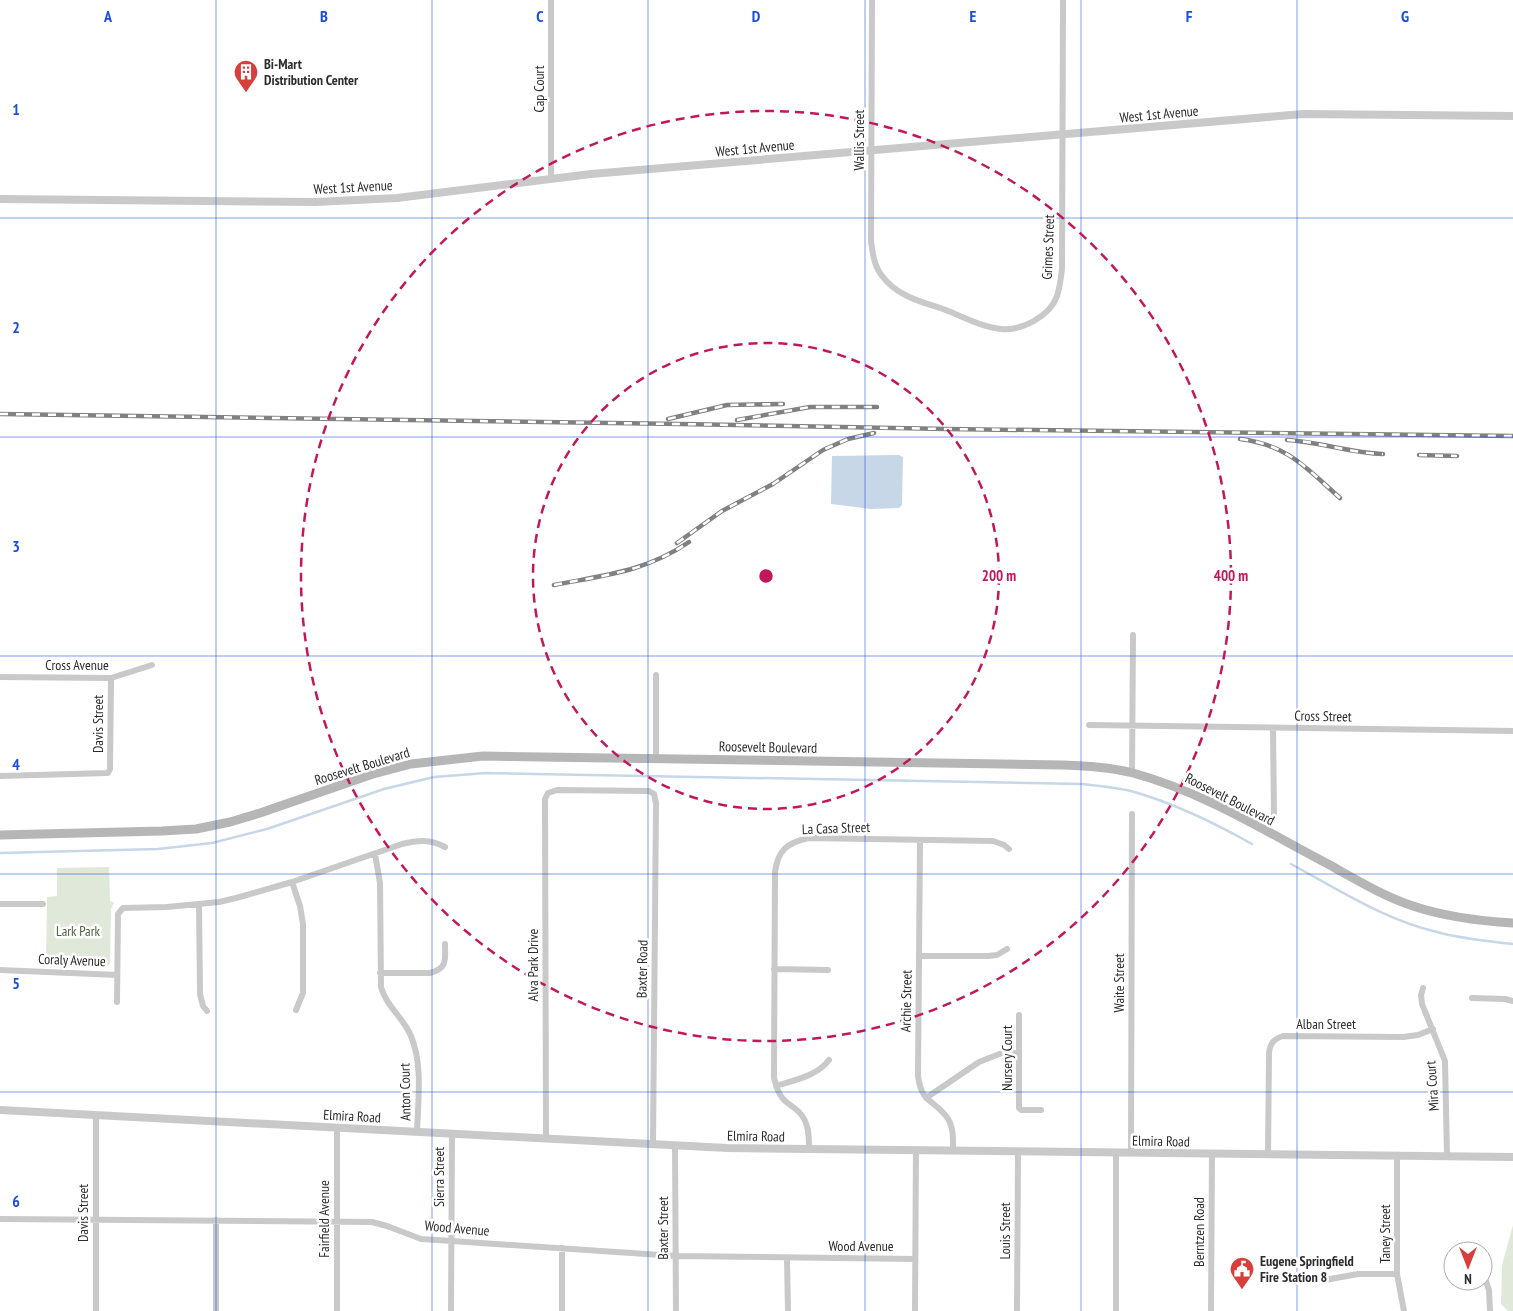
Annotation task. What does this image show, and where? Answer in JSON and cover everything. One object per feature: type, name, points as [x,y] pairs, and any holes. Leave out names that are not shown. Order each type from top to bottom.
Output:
[{"type":"main road","name":"Roosevelt Boulevard","points":[[0,835],[196,829],[260,813],[373,774],[411,764],[483,756],[1097,767],[1132,773],[1175,786],[1210,801],[1378,892],[1412,906],[1468,920],[1513,923]]},
{"type":"street","name":"Cap Court","points":[[551,0],[551,178]]},
{"type":"street","name":"Wallis Street","points":[[872,0],[871,242],[876,266],[883,278]]},
{"type":"street","name":"Grimes Street","points":[[883,278],[911,298],[1002,329],[1019,327],[1036,320],[1050,308],[1057,297],[1062,269],[1063,0]]},
{"type":"street","name":"West 1st Avenue","points":[[0,198],[356,201],[396,198],[551,178],[1302,114],[1513,116]]},
{"type":"street","points":[[1132,773],[1133,634]]},
{"type":"street","name":"Cross Avenue","points":[[0,677],[111,678],[152,665]]},
{"type":"street","points":[[656,675],[656,759]]},
{"type":"street","name":"Davis Street","points":[[0,776],[106,774],[110,769],[111,678]]},
{"type":"street","name":"Cross Street","points":[[1089,725],[1513,731]]},
{"type":"street","points":[[1273,728],[1274,815]]},
{"type":"street","name":"Baxter Road","points":[[548,793],[557,790],[649,792],[654,794],[656,803],[653,1144]]},
{"type":"street","name":"Alva Park Drive","points":[[546,1138],[545,803],[548,793]]},
{"type":"street","name":"Waite Street","points":[[1131,1153],[1132,814]]},
{"type":"street","name":"La Casa Street","points":[[809,1149],[809,1134],[804,1119],[779,1094],[773,1070],[775,872],[776,861],[781,852],[788,845],[808,838],[993,841],[999,842],[1009,849]]},
{"type":"street","name":"Coraly Avenue","points":[[0,970],[117,974],[118,914],[120,910],[128,907],[166,907],[199,904],[246,896],[414,841],[426,840],[445,846]]},
{"type":"street","name":"Archie Street","points":[[920,840],[918,1076],[922,1092],[926,1098],[946,1116],[951,1125],[953,1150]]},
{"type":"street","name":"Anton Court","points":[[375,854],[380,883],[381,987],[383,996],[403,1020],[416,1052],[418,1070],[418,1132]]},
{"type":"street","points":[[292,882],[300,906],[303,924],[303,993],[296,1010]]},
{"type":"street","points":[[0,904],[43,904]]},
{"type":"street","points":[[199,904],[200,994],[203,1006],[207,1011]]},
{"type":"street","points":[[380,973],[430,973],[436,971],[443,967],[445,962],[445,944]]},
{"type":"street","points":[[919,956],[988,956],[996,955],[1008,949]]},
{"type":"street","points":[[774,969],[828,970]]},
{"type":"street","points":[[117,974],[117,1002]]},
{"type":"street","name":"Mira Court","points":[[1423,988],[1421,995],[1422,1004],[1446,1065],[1447,1156]]},
{"type":"street","points":[[1472,998],[1513,1001]]},
{"type":"street","name":"Nursery Court","points":[[1019,1015],[1019,1108],[1021,1110],[1041,1110]]},
{"type":"street","name":"Alban Street","points":[[1268,1154],[1269,1052],[1270,1045],[1274,1040],[1283,1036],[1403,1037],[1433,1029]]},
{"type":"street","name":"Nursery Court","points":[[926,1098],[973,1066],[1002,1053],[1019,1053]]},
{"type":"street","points":[[776,1086],[814,1073],[820,1070],[829,1060]]},
{"type":"street","name":"Elmira Road","points":[[0,1110],[728,1148],[1513,1157]]},
{"type":"street","name":"Davis Street","points":[[96,1115],[96,1311]]},
{"type":"street","name":"Fairfield Avenue","points":[[337,1127],[337,1311]]},
{"type":"street","name":"Sierra Street","points":[[451,1311],[452,1134]]},
{"type":"street","name":"Baxter Street","points":[[675,1145],[676,1311]]},
{"type":"street","points":[[915,1311],[916,1150]]},
{"type":"street","name":"Louis Street","points":[[1017,1311],[1018,1151]]},
{"type":"street","points":[[1116,1153],[1116,1311]]},
{"type":"street","name":"Berntzen Road","points":[[1211,1311],[1212,1154]]},
{"type":"street","name":"Taney Street","points":[[1397,1156],[1397,1274],[1404,1311]]},
{"type":"street","name":"Wood Avenue","points":[[0,1218],[372,1222],[422,1239],[676,1256],[915,1259]]},
{"type":"street","points":[[216,1220],[216,1311]]},
{"type":"street","points":[[562,1248],[562,1311]]},
{"type":"street","points":[[787,1258],[788,1311]]},
{"type":"street","points":[[1273,1280],[1325,1280],[1358,1274],[1397,1274]]},
{"type":"street","points":[[1489,1291],[1490,1311]]},
{"type":"green space","name":"Lark Park","points":[[109,867],[110,901],[114,903],[111,909],[110,964],[106,966],[46,964],[47,897],[57,896],[57,868]]},
{"type":"green space","points":[[1513,1225],[1513,1311],[1508,1311],[1501,1304],[1502,1265]]},
{"type":"water","points":[[899,455],[903,457],[902,505],[899,508],[871,509],[831,504],[832,456]]},
{"type":"waterway","points":[[0,853],[158,849],[212,843],[267,829],[384,789],[434,777],[486,773],[1082,784],[1125,790],[1163,801],[1208,821],[1252,844]]},
{"type":"waterway","points":[[1291,864],[1380,912],[1418,927],[1475,940],[1513,944]]},
{"type":"railway","points":[[668,419],[727,405],[783,404]]},
{"type":"railway","points":[[737,420],[810,407],[877,407]]},
{"type":"railway","points":[[0,414],[1513,436]]},
{"type":"railway","points":[[677,543],[722,511],[773,484],[823,450],[848,439],[874,433]]},
{"type":"railway","points":[[1240,439],[1257,442],[1284,452],[1306,468],[1340,498]]},
{"type":"railway","points":[[1287,440],[1383,454]]},
{"type":"railway","points":[[1419,455],[1457,456]]},
{"type":"railway","points":[[554,585],[608,575],[640,566],[657,560],[689,542]]},
{"type":"place","name":"Bi-Mart Distribution Center","points":[[246,93]]},
{"type":"place","name":"Eugene Springfield Fire Station 8","points":[[1242,1290]]}]
